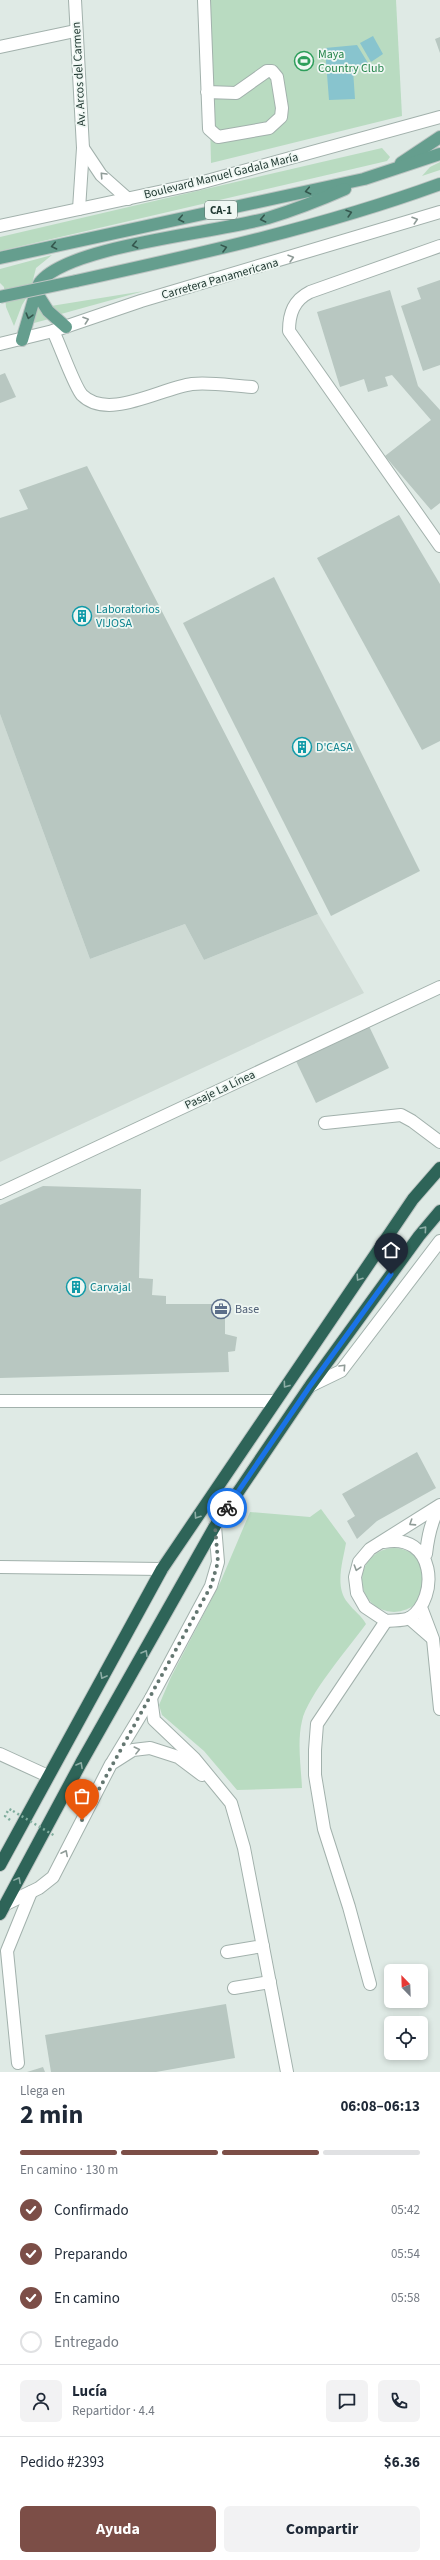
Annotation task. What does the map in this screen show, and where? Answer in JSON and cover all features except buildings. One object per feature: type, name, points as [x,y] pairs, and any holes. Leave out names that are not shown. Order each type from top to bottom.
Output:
[{"type":"highway","points":[[0,1865],[162,1568],[274,1401],[413,1199],[440,1168]]},
{"type":"highway","points":[[3,1909],[81,1763],[215,1526],[310,1386],[418,1236],[440,1212]]},
{"type":"main road","points":[[390,171],[440,137]]},
{"type":"main road","name":"CA-1","points":[[0,258],[364,179],[440,154]]},
{"type":"main road","points":[[22,340],[39,282],[46,276],[72,262],[101,252],[267,218],[317,202],[364,179]]},
{"type":"main road","points":[[0,297],[193,256],[305,227],[440,184]]},
{"type":"main road","points":[[36,292],[44,307],[66,327]]},
{"type":"street","name":"Av. Arcos del Carmen","points":[[75,0],[75,31],[83,148],[79,209]]},
{"type":"street","points":[[204,0],[207,92],[209,129],[218,137],[269,128],[281,118],[282,108],[278,77],[272,71],[267,72],[236,93],[207,92]]},
{"type":"street","points":[[0,47],[75,31]]},
{"type":"street","name":"Boulevard Manuel Gadala María","points":[[0,226],[128,199],[274,164],[440,117]]},
{"type":"street","points":[[83,148],[101,175],[128,199]]},
{"type":"street","name":"Carretera Panamericana","points":[[0,344],[22,340],[53,331],[141,301],[348,241],[440,212]]},
{"type":"street","points":[[440,246],[310,292],[300,297],[289,318],[289,331],[440,546]]},
{"type":"street","points":[[53,331],[78,388],[91,402],[99,405],[125,404],[161,391],[192,384],[252,387]]},
{"type":"street","name":"Pasaje La Línea","points":[[0,1193],[440,987]]},
{"type":"street","points":[[325,1123],[401,1115],[412,1121],[440,1142]]},
{"type":"street","points":[[310,1386],[341,1371],[440,1241]]},
{"type":"street","points":[[0,1401],[274,1401]]},
{"type":"street","points":[[384,1542],[407,1542],[426,1554],[434,1568],[436,1583],[432,1598],[422,1610],[409,1618],[382,1619],[360,1600],[355,1577],[364,1555],[440,1505]]},
{"type":"street","points":[[426,1554],[430,1530],[440,1505]]},
{"type":"street","points":[[3,1909],[53,1877],[111,1764],[151,1698],[211,1586],[218,1562],[215,1526]]},
{"type":"street","points":[[0,1567],[162,1568]]},
{"type":"street","points":[[422,1610],[433,1639],[440,1709]]},
{"type":"street","points":[[409,1618],[433,1639]]},
{"type":"street","points":[[370,1984],[349,1907],[324,1829],[315,1775],[315,1750],[317,1724],[369,1644],[382,1619]]},
{"type":"street","points":[[151,1698],[154,1720],[194,1758],[214,1784],[231,1802],[244,1848],[287,2072]]},
{"type":"street","points":[[111,1764],[133,1750],[150,1748],[178,1757],[214,1784]]},
{"type":"street","points":[[0,1754],[48,1776]]},
{"type":"street","points":[[18,2063],[3,1950],[31,1892]]},
{"type":"street","points":[[227,1952],[263,1946]]},
{"type":"street","points":[[234,1988],[270,1982]]},
{"type":"path","points":[[5,1816],[9,1809],[55,1836]]},
{"type":"shaded area","points":[[0,714],[90,959],[185,924],[204,960],[318,914],[364,993],[0,1162]]},
{"type":"green space","name":"Maya Country Club","points":[[207,0],[396,0],[402,116],[211,163]]},
{"type":"green space","points":[[382,148],[390,157],[387,161],[0,251],[0,237]]},
{"type":"green space","points":[[440,162],[440,170],[422,176],[430,167]]},
{"type":"green space","points":[[52,255],[36,268],[30,292],[22,305],[14,326],[6,307],[4,287],[0,283],[0,269]]},
{"type":"green space","points":[[144,291],[61,314],[51,306]]},
{"type":"green space","points":[[37,304],[49,319],[34,323]]},
{"type":"green space","points":[[321,1509],[346,1543],[340,1582],[341,1589],[348,1603],[366,1624],[320,1685],[312,1698],[302,1721],[300,1754],[302,1788],[237,1790],[204,1751],[162,1715],[159,1705],[171,1677],[220,1583],[250,1512],[310,1517]]},
{"type":"green space","points":[[388,1548],[400,1548],[417,1557],[424,1568],[426,1580],[424,1592],[417,1603],[400,1612],[388,1612],[376,1607],[367,1598],[362,1586],[362,1574],[367,1562],[376,1553]]},
{"type":"water","points":[[373,36],[383,54],[371,62],[360,43]]},
{"type":"water","points":[[357,45],[368,63],[353,70],[355,99],[329,100],[325,48]]},
{"type":"way so far","points":[[82,1820],[111,1764],[151,1698],[211,1586],[218,1562],[215,1526],[227,1508]]},
{"type":"place","name":"Maya Country Club","points":[[304,61]]},
{"type":"place","name":"Laboratorios VIJOSA","points":[[82,616]]},
{"type":"place","name":"D'CASA","points":[[302,747]]},
{"type":"place","name":"Carvajal","points":[[76,1287]]},
{"type":"place","name":"Base","points":[[221,1309]]},
{"type":"route","points":[[227,1508],[294,1408],[391,1274]]}]
